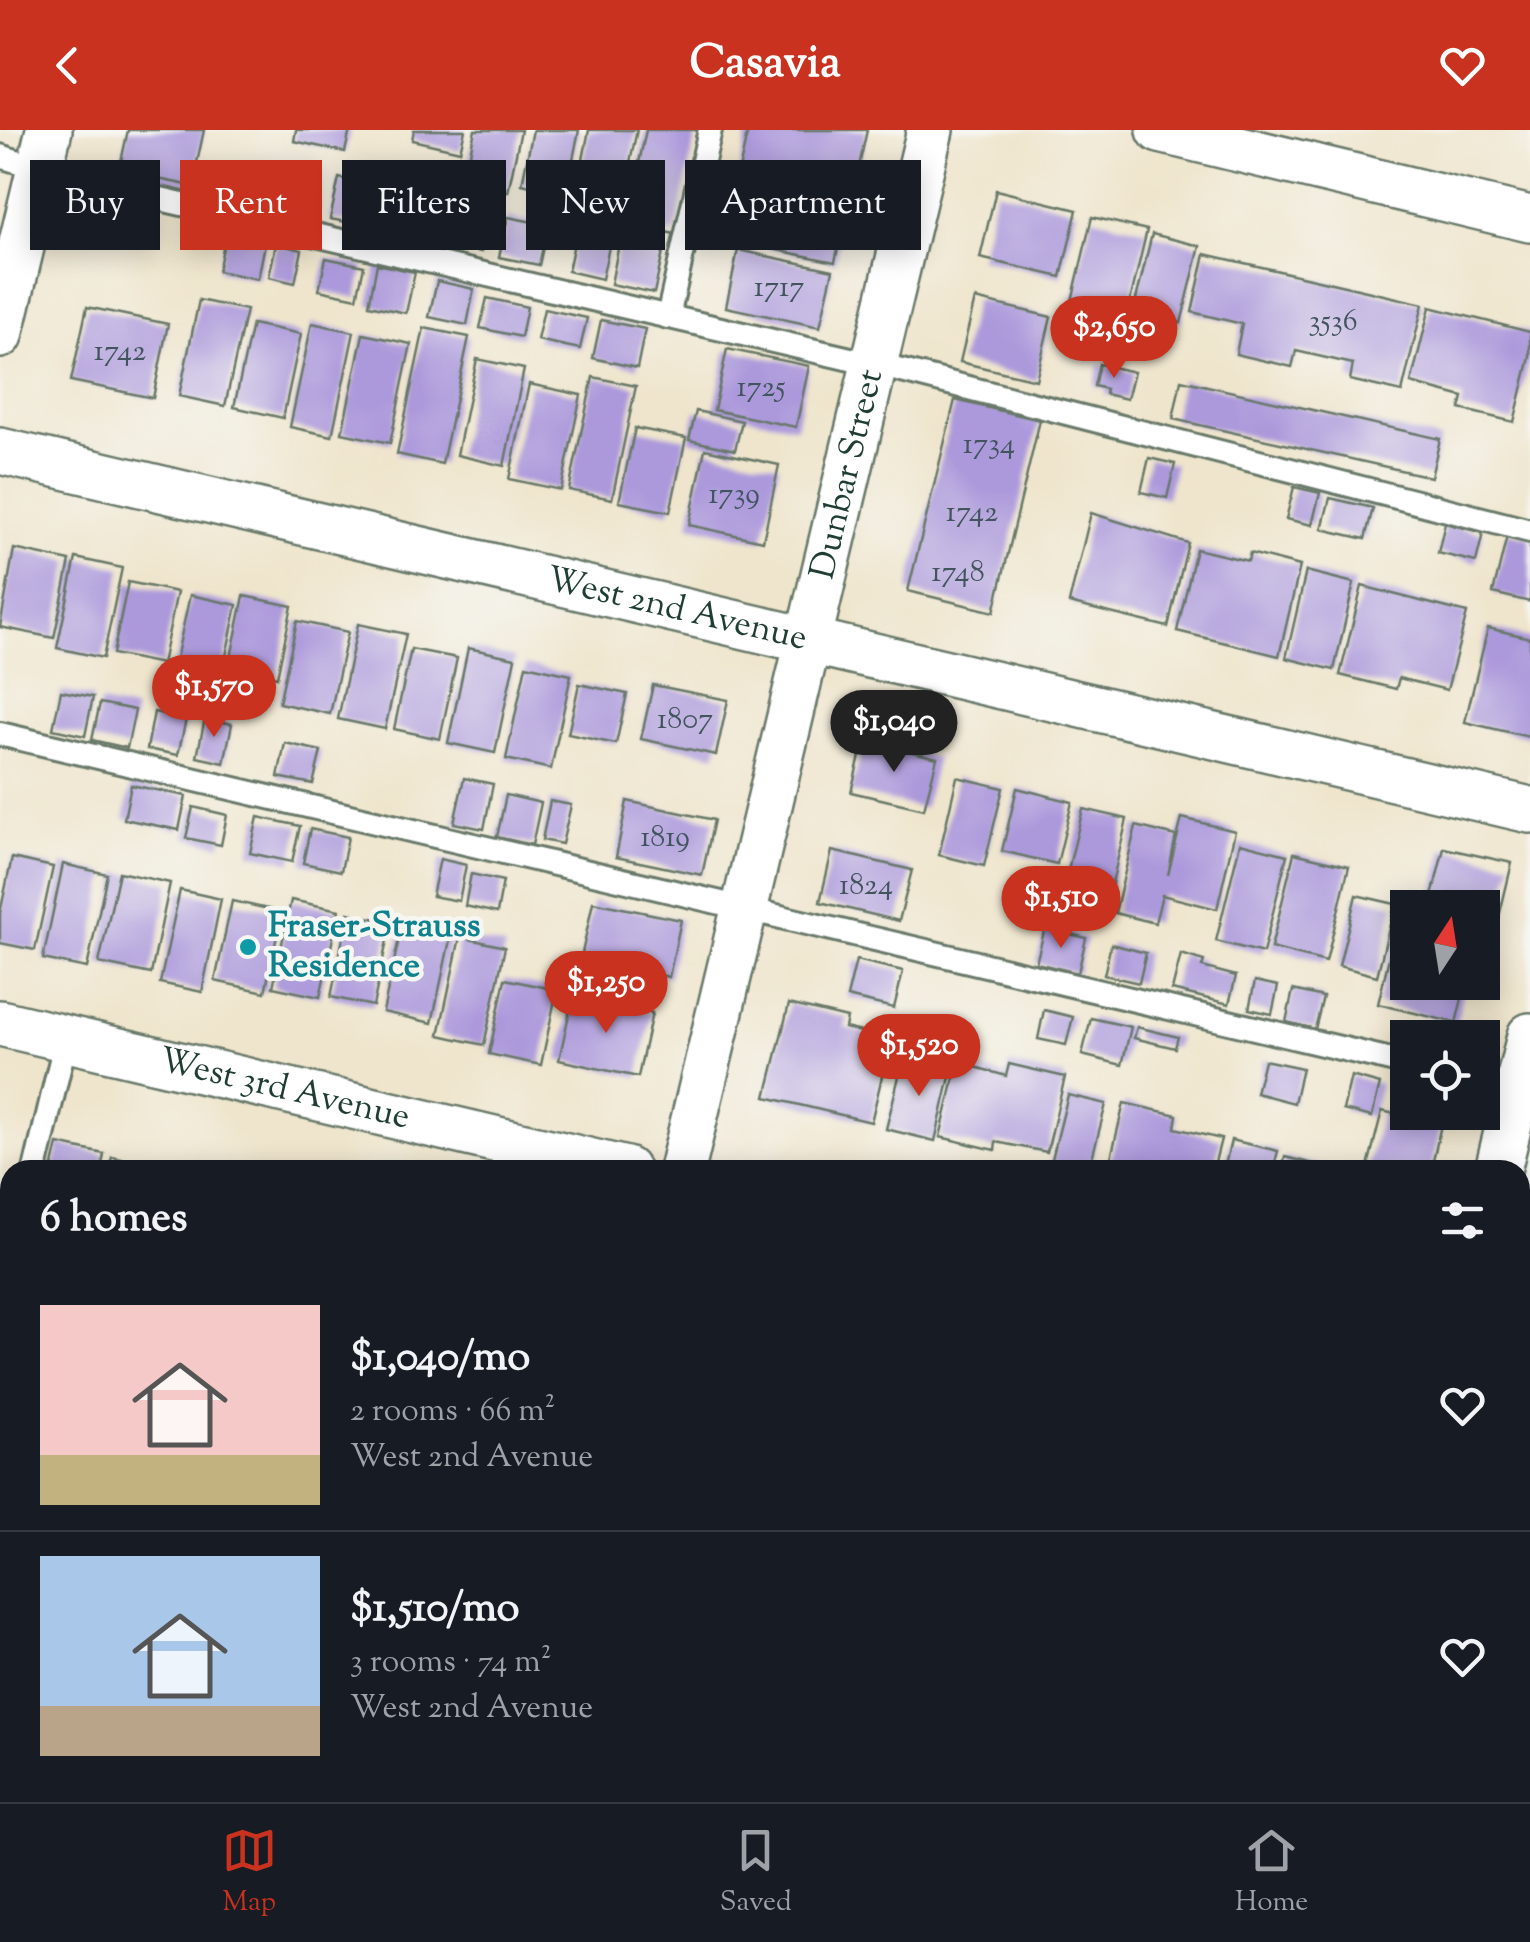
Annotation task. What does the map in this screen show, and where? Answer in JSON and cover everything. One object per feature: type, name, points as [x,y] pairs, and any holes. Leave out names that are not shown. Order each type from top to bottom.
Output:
[{"type":"street","name":"Dunbar Street","points":[[684,1160],[930,130]]},
{"type":"street","points":[[1160,130],[1530,219]]},
{"type":"street","points":[[0,335],[29,151]]},
{"type":"street","name":"West 2nd Avenue","points":[[0,451],[1530,810]]},
{"type":"street","name":"West 3rd Avenue","points":[[0,1023],[583,1160]]},
{"type":"street","points":[[1499,1160],[1510,1087],[1530,1036]]},
{"type":"lane","points":[[668,317],[710,130]]},
{"type":"lane","points":[[29,151],[668,317],[874,365],[1530,531]]},
{"type":"lane","points":[[0,734],[1390,1060]]},
{"type":"lane","points":[[37,1160],[66,1039]]},
{"type":"building","points":[[128,130],[204,130],[198,160],[180,160],[180,184],[160,179],[160,160],[121,160]]},
{"type":"building","points":[[296,130],[350,130],[345,152],[294,141]]},
{"type":"building","points":[[414,130],[465,130],[460,151],[412,140]]},
{"type":"building","points":[[475,130],[521,130],[508,192],[506,160],[469,160]]},
{"type":"building","points":[[533,130],[579,130],[573,160],[527,160]]},
{"type":"building","points":[[589,130],[637,130],[630,160],[583,160]]},
{"type":"building","points":[[646,130],[697,130],[691,160],[685,160],[685,187],[675,234],[665,232],[665,160],[640,160]]},
{"type":"building","points":[[748,130],[867,130],[860,160],[741,160]]},
{"type":"building","points":[[339,178],[342,179],[342,221],[330,219]]},
{"type":"building","points":[[996,190],[1077,210],[1061,277],[980,258]]},
{"type":"building","points":[[508,217],[526,221],[526,250],[542,250],[539,265],[499,257],[501,250],[506,250]]},
{"type":"building","points":[[1092,217],[1147,230],[1126,318],[1071,305]]},
{"type":"building","points":[[1152,234],[1200,246],[1181,323],[1133,312]]},
{"type":"building","points":[[223,250],[264,250],[258,279],[218,271]]},
{"type":"building","points":[[275,250],[302,250],[295,283],[269,277]]},
{"type":"building","points":[[573,250],[608,250],[602,279],[568,271]]},
{"type":"building","points":[[618,250],[664,250],[654,293],[611,284]]},
{"type":"building","points":[[738,250],[833,270],[820,327],[726,307]]},
{"type":"building","points":[[777,250],[838,250],[835,262]]},
{"type":"building","points":[[1205,254],[1423,304],[1402,392],[1350,380],[1353,364],[1296,351],[1292,367],[1236,354],[1242,324],[1192,312]]},
{"type":"building","points":[[326,258],[364,266],[357,298],[319,290]]},
{"type":"building","points":[[377,264],[415,272],[406,313],[369,305]]},
{"type":"building","points":[[437,281],[474,289],[467,325],[429,317]]},
{"type":"building","points":[[487,298],[527,307],[521,337],[480,328]]},
{"type":"building","points":[[975,299],[1051,317],[1036,380],[960,362]]},
{"type":"building","points":[[199,300],[246,310],[225,406],[179,396]]},
{"type":"building","points":[[87,307],[168,324],[153,398],[71,381]]},
{"type":"building","points":[[1430,307],[1530,332],[1530,357],[1514,422],[1460,409],[1463,397],[1411,383]]},
{"type":"building","points":[[544,309],[587,318],[580,349],[537,340]]},
{"type":"building","points":[[601,320],[645,329],[637,368],[593,358]]},
{"type":"building","points":[[312,323],[354,332],[332,436],[290,427]]},
{"type":"building","points":[[252,324],[301,334],[283,418],[234,407]]},
{"type":"building","points":[[424,328],[469,337],[442,464],[397,454]]},
{"type":"building","points":[[363,334],[411,344],[390,443],[342,433]]},
{"type":"building","points":[[727,349],[809,366],[796,427],[714,410]]},
{"type":"building","points":[[477,359],[524,369],[504,466],[457,455]]},
{"type":"building","points":[[1099,364],[1134,372],[1127,399],[1105,394],[1106,389],[1094,386]]},
{"type":"building","points":[[593,377],[636,386],[612,499],[569,490]]},
{"type":"building","points":[[1181,380],[1440,439],[1431,477],[1173,419]]},
{"type":"building","points":[[529,384],[581,395],[561,490],[509,479]]},
{"type":"building","points":[[955,400],[1040,420],[994,612],[908,591]]},
{"type":"building","points":[[696,411],[742,421],[735,450],[689,440]]},
{"type":"building","points":[[635,428],[686,438],[670,512],[619,502]]},
{"type":"building","points":[[705,449],[779,465],[763,541],[689,525]]},
{"type":"building","points":[[1149,458],[1175,464],[1167,498],[1141,492]]},
{"type":"building","points":[[1294,487],[1320,493],[1312,525],[1286,519]]},
{"type":"building","points":[[1330,498],[1373,508],[1365,539],[1322,529]]},
{"type":"building","points":[[1091,513],[1188,543],[1168,627],[1069,603]]},
{"type":"building","points":[[1445,523],[1483,533],[1476,562],[1438,553]]},
{"type":"building","points":[[1508,532],[1530,537],[1530,602],[1493,593]]},
{"type":"building","points":[[14,549],[70,561],[54,638],[0,627]]},
{"type":"building","points":[[1196,549],[1248,561],[1250,553],[1300,566],[1279,656],[1177,631]]},
{"type":"building","points":[[76,558],[122,568],[103,658],[57,648]]},
{"type":"building","points":[[1306,571],[1354,583],[1334,670],[1286,658]]},
{"type":"building","points":[[128,582],[177,592],[162,664],[113,654]]},
{"type":"building","points":[[1362,586],[1467,613],[1447,690],[1399,678],[1396,689],[1340,675]]},
{"type":"building","points":[[190,595],[237,605],[222,674],[175,664]]},
{"type":"building","points":[[244,596],[292,606],[277,677],[229,667]]},
{"type":"building","points":[[297,621],[348,632],[330,714],[279,703]]},
{"type":"building","points":[[358,624],[406,634],[385,729],[338,719]]},
{"type":"building","points":[[1488,628],[1530,638],[1529,737],[1465,722]]},
{"type":"building","points":[[468,648],[515,658],[495,753],[448,743]]},
{"type":"building","points":[[411,649],[457,658],[440,739],[394,729]]},
{"type":"building","points":[[526,665],[571,675],[551,769],[506,759]]},
{"type":"building","points":[[579,684],[627,694],[616,744],[568,734]]},
{"type":"building","points":[[653,685],[728,700],[716,755],[641,739]]},
{"type":"building","points":[[61,691],[93,697],[85,736],[53,729]]},
{"type":"building","points":[[100,703],[135,710],[127,748],[92,740]]},
{"type":"building","points":[[154,712],[186,719],[178,755],[147,749]]},
{"type":"building","points":[[205,718],[232,724],[224,763],[197,757]]},
{"type":"building","points":[[864,740],[937,758],[924,809],[851,792]]},
{"type":"building","points":[[285,743],[321,751],[313,784],[278,777]]},
{"type":"building","points":[[957,777],[1003,788],[984,866],[939,855]]},
{"type":"building","points":[[464,778],[493,784],[484,829],[454,823]]},
{"type":"building","points":[[131,785],[186,796],[179,830],[124,819]]},
{"type":"building","points":[[1017,788],[1072,802],[1057,864],[1002,851]]},
{"type":"building","points":[[506,795],[541,803],[532,845],[497,837]]},
{"type":"building","points":[[550,801],[571,805],[562,844],[542,840]]},
{"type":"building","points":[[627,801],[714,820],[702,875],[616,857]]},
{"type":"building","points":[[193,807],[227,815],[221,845],[186,838]]},
{"type":"building","points":[[1083,809],[1127,819],[1106,909],[1061,899]]},
{"type":"building","points":[[258,817],[300,826],[292,862],[250,853]]},
{"type":"building","points":[[1182,818],[1235,831],[1217,909],[1162,895],[1155,923],[1115,913],[1136,826],[1176,836],[1168,875]]},
{"type":"building","points":[[310,829],[348,837],[341,871],[303,863]]},
{"type":"building","points":[[1240,843],[1287,855],[1263,953],[1216,941]]},
{"type":"building","points":[[1444,848],[1512,863],[1500,913],[1500,890],[1434,890]]},
{"type":"building","points":[[832,851],[912,870],[899,921],[820,902]]},
{"type":"building","points":[[1294,853],[1349,866],[1326,962],[1271,948]]},
{"type":"building","points":[[12,858],[53,867],[35,950],[0,943],[0,913]]},
{"type":"building","points":[[440,859],[466,865],[459,901],[432,896]]},
{"type":"building","points":[[63,864],[107,874],[87,968],[43,959]]},
{"type":"building","points":[[119,872],[170,883],[151,974],[99,963]]},
{"type":"building","points":[[471,874],[503,881],[497,913],[465,906]]},
{"type":"building","points":[[180,890],[221,899],[202,992],[160,983]]},
{"type":"building","points":[[1356,895],[1390,903],[1390,924],[1377,976],[1339,966]]},
{"type":"building","points":[[291,900],[339,910],[320,997],[273,987]]},
{"type":"building","name":"Fraser-Strauss Residence","points":[[232,901],[282,912],[265,992],[215,981]]},
{"type":"building","points":[[593,902],[681,920],[669,977],[581,958]]},
{"type":"building","points":[[348,913],[391,922],[373,1006],[331,997]]},
{"type":"building","points":[[402,925],[451,935],[432,1023],[383,1012]]},
{"type":"building","points":[[1045,928],[1086,938],[1078,973],[1036,963]]},
{"type":"building","points":[[460,937],[505,947],[484,1045],[439,1035]]},
{"type":"building","points":[[1111,944],[1146,953],[1139,983],[1104,975]]},
{"type":"building","points":[[1390,953],[1390,1000],[1462,1000],[1457,1020],[1378,1004]]},
{"type":"building","points":[[1181,954],[1204,961],[1202,967],[1236,976],[1229,1004],[1172,990]]},
{"type":"building","points":[[856,960],[903,971],[894,1008],[847,997]]},
{"type":"building","points":[[505,979],[557,990],[541,1065],[489,1054]]},
{"type":"building","points":[[1255,981],[1278,986],[1272,1014],[1249,1009]]},
{"type":"building","points":[[1293,990],[1323,997],[1315,1029],[1286,1022]]},
{"type":"building","points":[[573,996],[652,1013],[638,1077],[559,1060]]},
{"type":"building","points":[[789,1004],[847,1018],[845,1028],[891,1039],[871,1122],[766,1097]]},
{"type":"building","points":[[1044,1010],[1073,1017],[1066,1045],[1038,1039]]},
{"type":"building","points":[[1091,1018],[1131,1027],[1122,1065],[1082,1055]]},
{"type":"building","points":[[1137,1027],[1178,1037],[1175,1048],[1134,1038]]},
{"type":"building","points":[[904,1056],[952,1068],[935,1141],[886,1129]]},
{"type":"building","points":[[1264,1060],[1302,1068],[1294,1103],[1256,1093]]},
{"type":"building","points":[[958,1062],[1006,1076],[1009,1064],[1065,1077],[1047,1152],[996,1142],[995,1150],[940,1137]]},
{"type":"building","points":[[1351,1076],[1380,1084],[1372,1117],[1343,1110]]},
{"type":"building","points":[[1068,1095],[1106,1104],[1092,1160],[1052,1160]]},
{"type":"building","points":[[1124,1103],[1177,1115],[1175,1128],[1221,1139],[1216,1160],[1110,1160]]},
{"type":"building","points":[[1382,1111],[1390,1113],[1390,1130],[1440,1130],[1433,1160],[1370,1160]]},
{"type":"building","points":[[1231,1140],[1278,1151],[1276,1160],[1226,1160]]},
{"type":"building","points":[[58,1144],[104,1154],[103,1160],[54,1160]]},
{"type":"place","name":"Fraser-Strauss Residence","points":[[248,947]]}]
